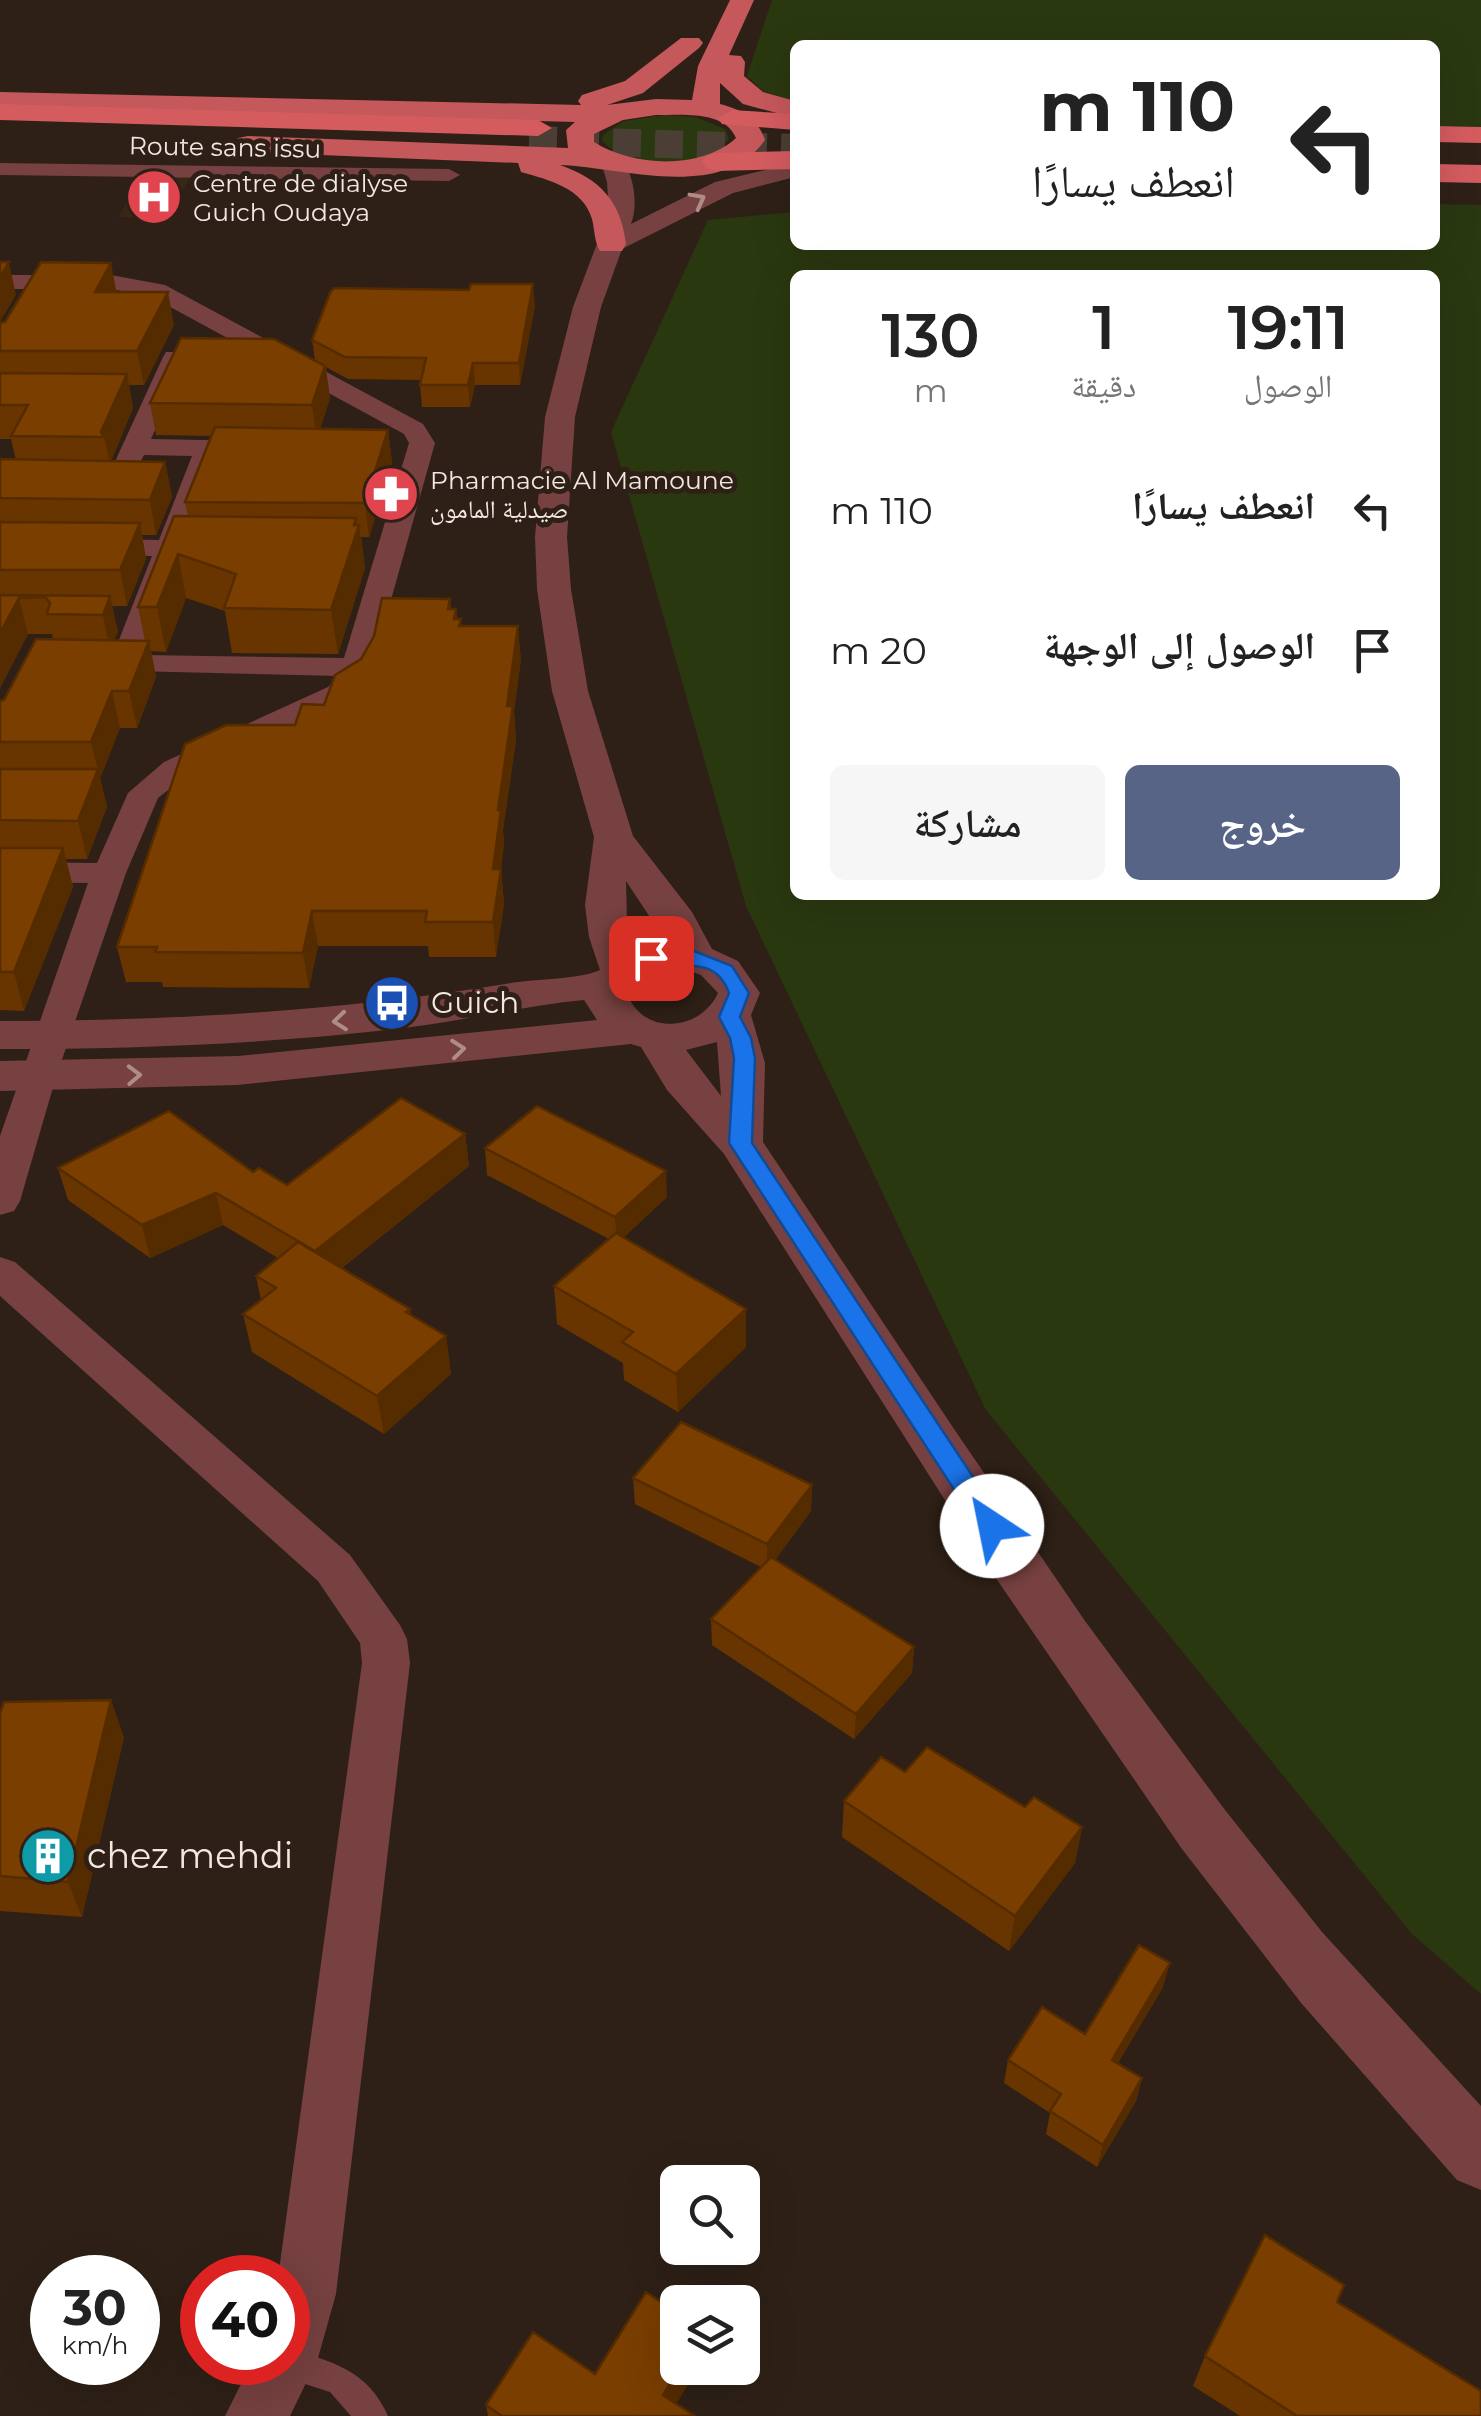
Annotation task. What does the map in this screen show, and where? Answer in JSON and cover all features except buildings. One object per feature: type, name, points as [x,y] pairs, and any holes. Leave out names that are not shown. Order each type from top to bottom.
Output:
[{"type":"highway","points":[[0,112],[534,134],[0,128]]},
{"type":"highway","points":[[723,114],[790,121]]},
{"type":"highway","points":[[1440,134],[1481,135]]},
{"type":"highway","points":[[1440,147],[1481,148]]},
{"type":"highway","points":[[1440,158],[1481,159]]},
{"type":"highway","points":[[703,164],[790,160]]},
{"type":"highway","points":[[1440,173],[1481,174]]},
{"type":"main road","points":[[0,138],[414,149],[606,160],[642,167],[703,164],[734,156],[752,140],[744,124],[706,104],[704,94],[742,0]]},
{"type":"main road","points":[[606,160],[587,152],[578,138],[588,123],[626,111],[665,89],[680,69],[699,14]]},
{"type":"main road","points":[[442,111],[598,100],[648,78],[669,56],[690,42]]},
{"type":"main road","points":[[722,45],[732,55],[728,71],[734,85],[753,98],[790,109]]},
{"type":"main road","points":[[0,100],[442,111],[626,111],[677,107],[723,114]]},
{"type":"main road","points":[[414,149],[516,162],[579,184],[606,208],[611,244]]},
{"type":"street","points":[[606,160],[620,182],[622,212],[587,306],[560,417],[551,538],[554,588],[570,691],[614,836],[677,921],[694,957]]},
{"type":"street","points":[[611,244],[643,206],[703,164]]},
{"type":"street","name":"Route sans issu","points":[[0,169],[449,175]]},
{"type":"street","points":[[611,244],[724,186],[790,171]]},
{"type":"street","points":[[0,282],[34,291],[138,284],[157,290],[414,429],[420,436],[411,451],[379,550],[360,667],[352,683],[339,693],[175,769],[144,793],[110,873],[52,1035],[18,1077],[0,1202]]},
{"type":"street","points":[[195,485],[128,484],[145,397],[196,313]]},
{"type":"street","points":[[135,447],[286,449]]},
{"type":"street","points":[[124,664],[208,448]]},
{"type":"street","points":[[0,544],[249,549]]},
{"type":"street","points":[[105,618],[141,618]]},
{"type":"street","points":[[68,664],[360,667]]},
{"type":"street","points":[[108,793],[144,793]]},
{"type":"street","points":[[614,836],[603,892],[616,978],[609,1006],[646,1033],[740,1143],[1007,1549],[1216,1846],[1326,1983],[1481,2156]]},
{"type":"street","points":[[0,872],[110,873]]},
{"type":"street","points":[[0,1035],[311,1024],[478,1005],[616,978],[651,958],[694,957],[725,970],[739,993],[730,1017],[706,1032],[561,1038],[284,1067],[18,1077]]},
{"type":"street","points":[[730,1017],[741,1038],[744,1058],[740,1143]]},
{"type":"street","points":[[561,1038],[602,1042],[631,1051],[684,1080]]},
{"type":"street","points":[[0,1272],[334,1568],[383,1639],[386,1663],[310,2262]]},
{"type":"street","points":[[256,2416],[273,2385]]},
{"type":"lane","points":[[310,2369],[339,2379],[372,2416]]},
{"type":"shaded area","name":"Centre de dialyse Guich Oudaya","points":[[143,177],[190,177],[167,218],[118,217]]},
{"type":"green space","points":[[772,0],[1481,0],[1481,127],[1440,126],[1440,40],[790,40],[790,100],[763,91],[747,76]]},
{"type":"green space","points":[[666,115],[695,117],[725,129],[729,139],[703,156],[666,162],[628,157],[602,140],[603,135],[624,121]]},
{"type":"green space","points":[[1440,204],[1481,205],[1481,1994],[1412,1934],[986,1410],[746,906],[611,432],[708,220],[790,212],[790,250],[1440,250]]},
{"type":"tunnel","points":[[529,140],[790,148]]},
{"type":"place","name":"Centre de dialyse Guich Oudaya","points":[[154,197]]},
{"type":"place","name":"Pharmacie Al Mamoune صيدلية المامون","points":[[391,494]]},
{"type":"place","name":"Guich","points":[[392,1003]]},
{"type":"place","name":"chez mehdi","points":[[48,1856]]},
{"type":"route","points":[[651,958],[680,955],[712,962],[735,982],[739,993],[730,1017],[741,1038],[744,1058],[740,1143],[992,1526]]}]
